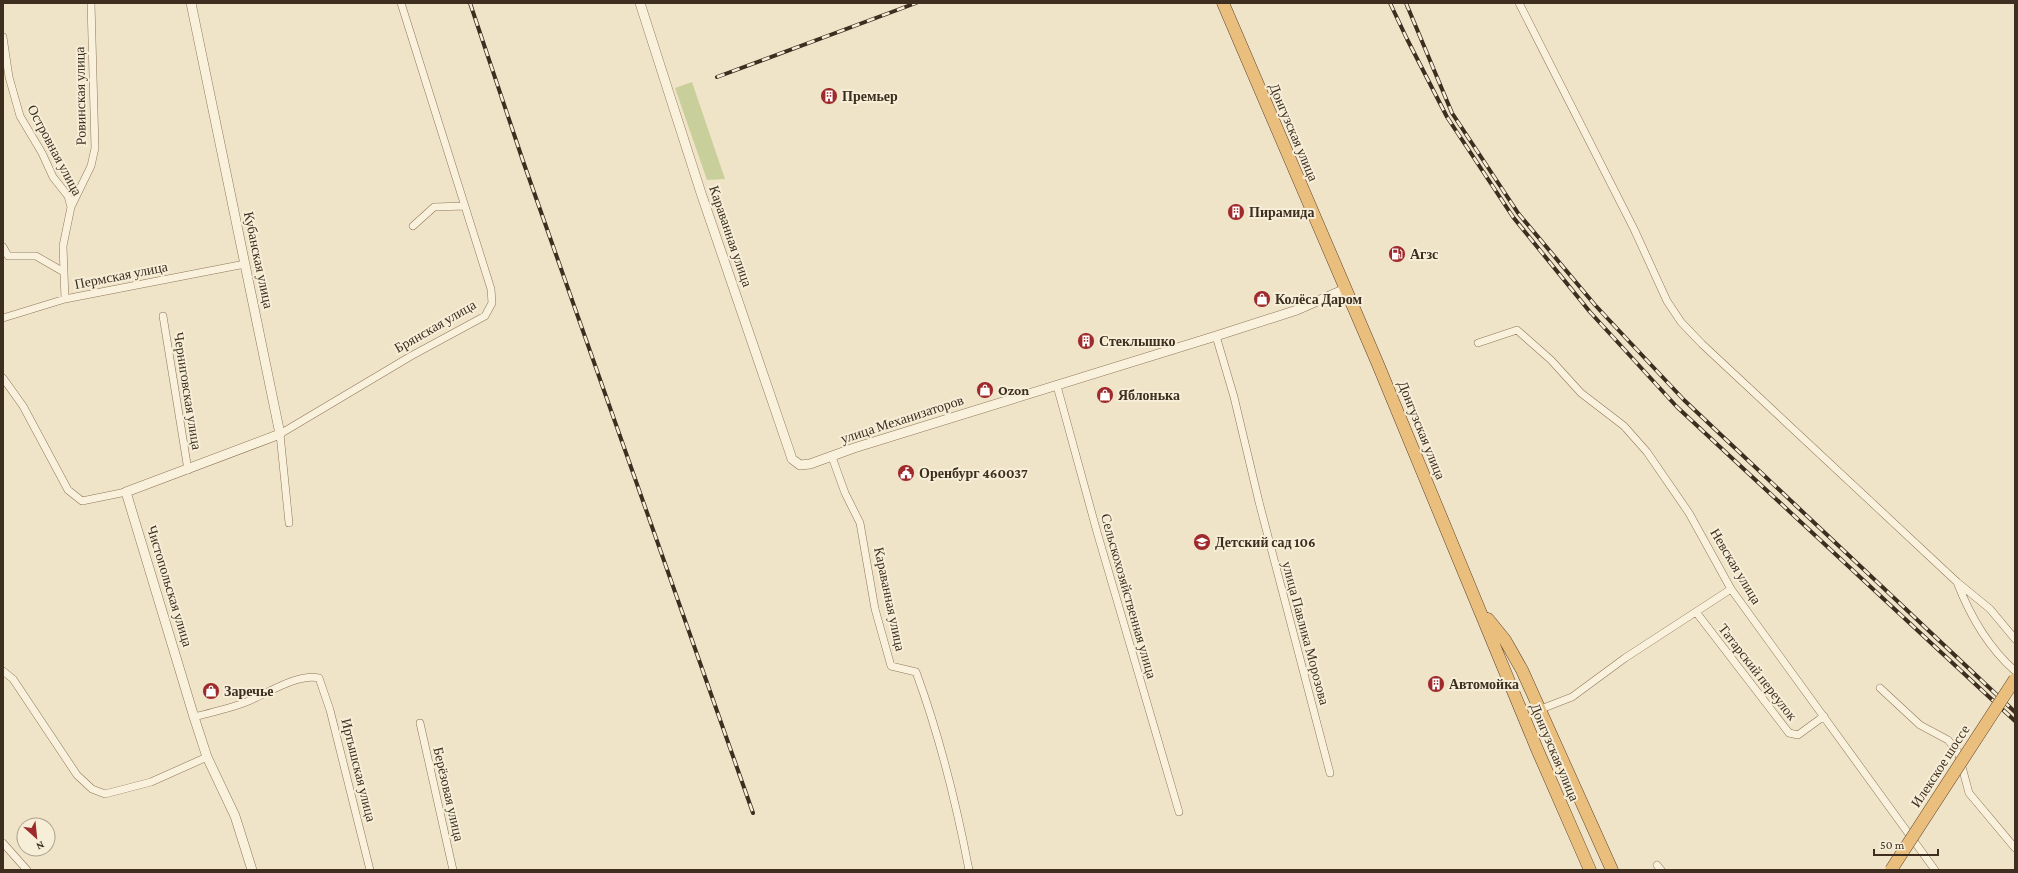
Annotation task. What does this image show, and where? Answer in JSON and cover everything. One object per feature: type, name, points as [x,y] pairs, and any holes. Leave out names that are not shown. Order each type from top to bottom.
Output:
[{"type":"highway","name":"Донгузская улица","points":[[1222,3],[1377,362],[1537,749],[1590,870]]},
{"type":"highway","points":[[1480,610],[1505,640],[1522,670],[1541,709],[1612,870]]},
{"type":"highway","name":"Илекское шоссе","points":[[1891,870],[2015,679]]},
{"type":"street","name":"Ровинская улица","points":[[71,207],[91,166],[95,148],[90,3]]},
{"type":"street","name":"Кубанская улица","points":[[191,3],[280,434],[289,523]]},
{"type":"street","name":"Брянская улица","points":[[126,492],[188,470],[280,434],[411,356],[485,316],[492,303],[491,289],[401,3]]},
{"type":"street","name":"Караванная улица","points":[[640,3],[701,193],[792,459],[800,465],[810,464]]},
{"type":"street","points":[[1519,3],[1634,229],[1667,301],[1681,322],[1724,365],[1957,582],[1990,609],[2015,639]]},
{"type":"street","name":"Островная улица","points":[[3,37],[9,77],[20,116],[42,153],[53,177],[68,196],[71,207],[63,246],[62,271],[64,299]]},
{"type":"street","points":[[413,226],[434,207],[465,206]]},
{"type":"street","points":[[3,247],[8,256],[36,256],[62,271]]},
{"type":"street","name":"Пермская улица","points":[[3,318],[64,299],[245,264]]},
{"type":"street","name":"улица Механизаторов","points":[[810,464],[832,458],[854,448],[1058,386],[1297,310],[1345,288]]},
{"type":"street","name":"Черниговская улица","points":[[163,316],[188,470]]},
{"type":"street","name":"Невская улица","points":[[1478,343],[1517,330],[1552,360],[1581,393],[1624,426],[1647,452],[1689,513],[1731,589],[1935,870]]},
{"type":"street","name":"улица Павлика Морозова","points":[[1216,336],[1234,397],[1258,502],[1330,773]]},
{"type":"street","points":[[3,378],[23,406],[68,490],[82,501],[126,492]]},
{"type":"street","name":"Сельскохозяйственная улица","points":[[1058,386],[1099,540],[1179,812]]},
{"type":"street","name":"Караванная улица","points":[[832,458],[845,494],[860,523],[875,609],[891,666],[916,672],[934,721],[957,810],[969,870]]},
{"type":"street","name":"Чистопольская улица","points":[[126,492],[207,757],[235,816],[252,870]]},
{"type":"street","points":[[1957,582],[1965,602],[1989,644],[2015,671]]},
{"type":"street","points":[[1541,709],[1572,697],[1625,658],[1731,589]]},
{"type":"street","name":"Татарский переулок","points":[[1696,612],[1788,733],[1798,735],[1824,716]]},
{"type":"street","points":[[3,671],[13,679],[77,775],[92,789],[105,794],[151,782],[207,757]]},
{"type":"street","name":"Иртышская улица","points":[[194,717],[243,704],[300,679],[310,676],[319,678],[330,710],[370,870]]},
{"type":"street","points":[[1880,688],[1920,725],[1948,740],[1958,752],[1969,793],[2015,848]]},
{"type":"street","name":"Берёзовая улица","points":[[420,723],[453,870]]},
{"type":"street","points":[[1896,870],[1963,767]]},
{"type":"street","points":[[3,843],[27,870]]},
{"type":"green space","points":[[692,82],[725,179],[707,180],[675,88]]},
{"type":"railway","points":[[470,3],[523,161],[753,813]]},
{"type":"railway","points":[[717,77],[916,3]]},
{"type":"railway","points":[[1390,3],[1447,117],[1513,217],[1590,312],[1677,407],[2015,721]]},
{"type":"railway","points":[[1406,3],[1452,113],[1518,213],[1595,305],[1684,400],[2015,712]]},
{"type":"place","name":"Премьер","points":[[829,96]]},
{"type":"place","name":"Пирамида","points":[[1236,212]]},
{"type":"place","name":"Агзс","points":[[1397,254]]},
{"type":"place","name":"Колёса Даром","points":[[1262,299]]},
{"type":"place","name":"Стеклышко","points":[[1086,341]]},
{"type":"place","name":"Ozon","points":[[985,390]]},
{"type":"place","name":"Яблонька","points":[[1105,395]]},
{"type":"place","name":"Оренбург 460037","points":[[906,473]]},
{"type":"place","name":"Детский сад 106","points":[[1202,542]]},
{"type":"place","name":"Автомойка","points":[[1436,684]]},
{"type":"place","name":"Заречье","points":[[211,691]]}]
